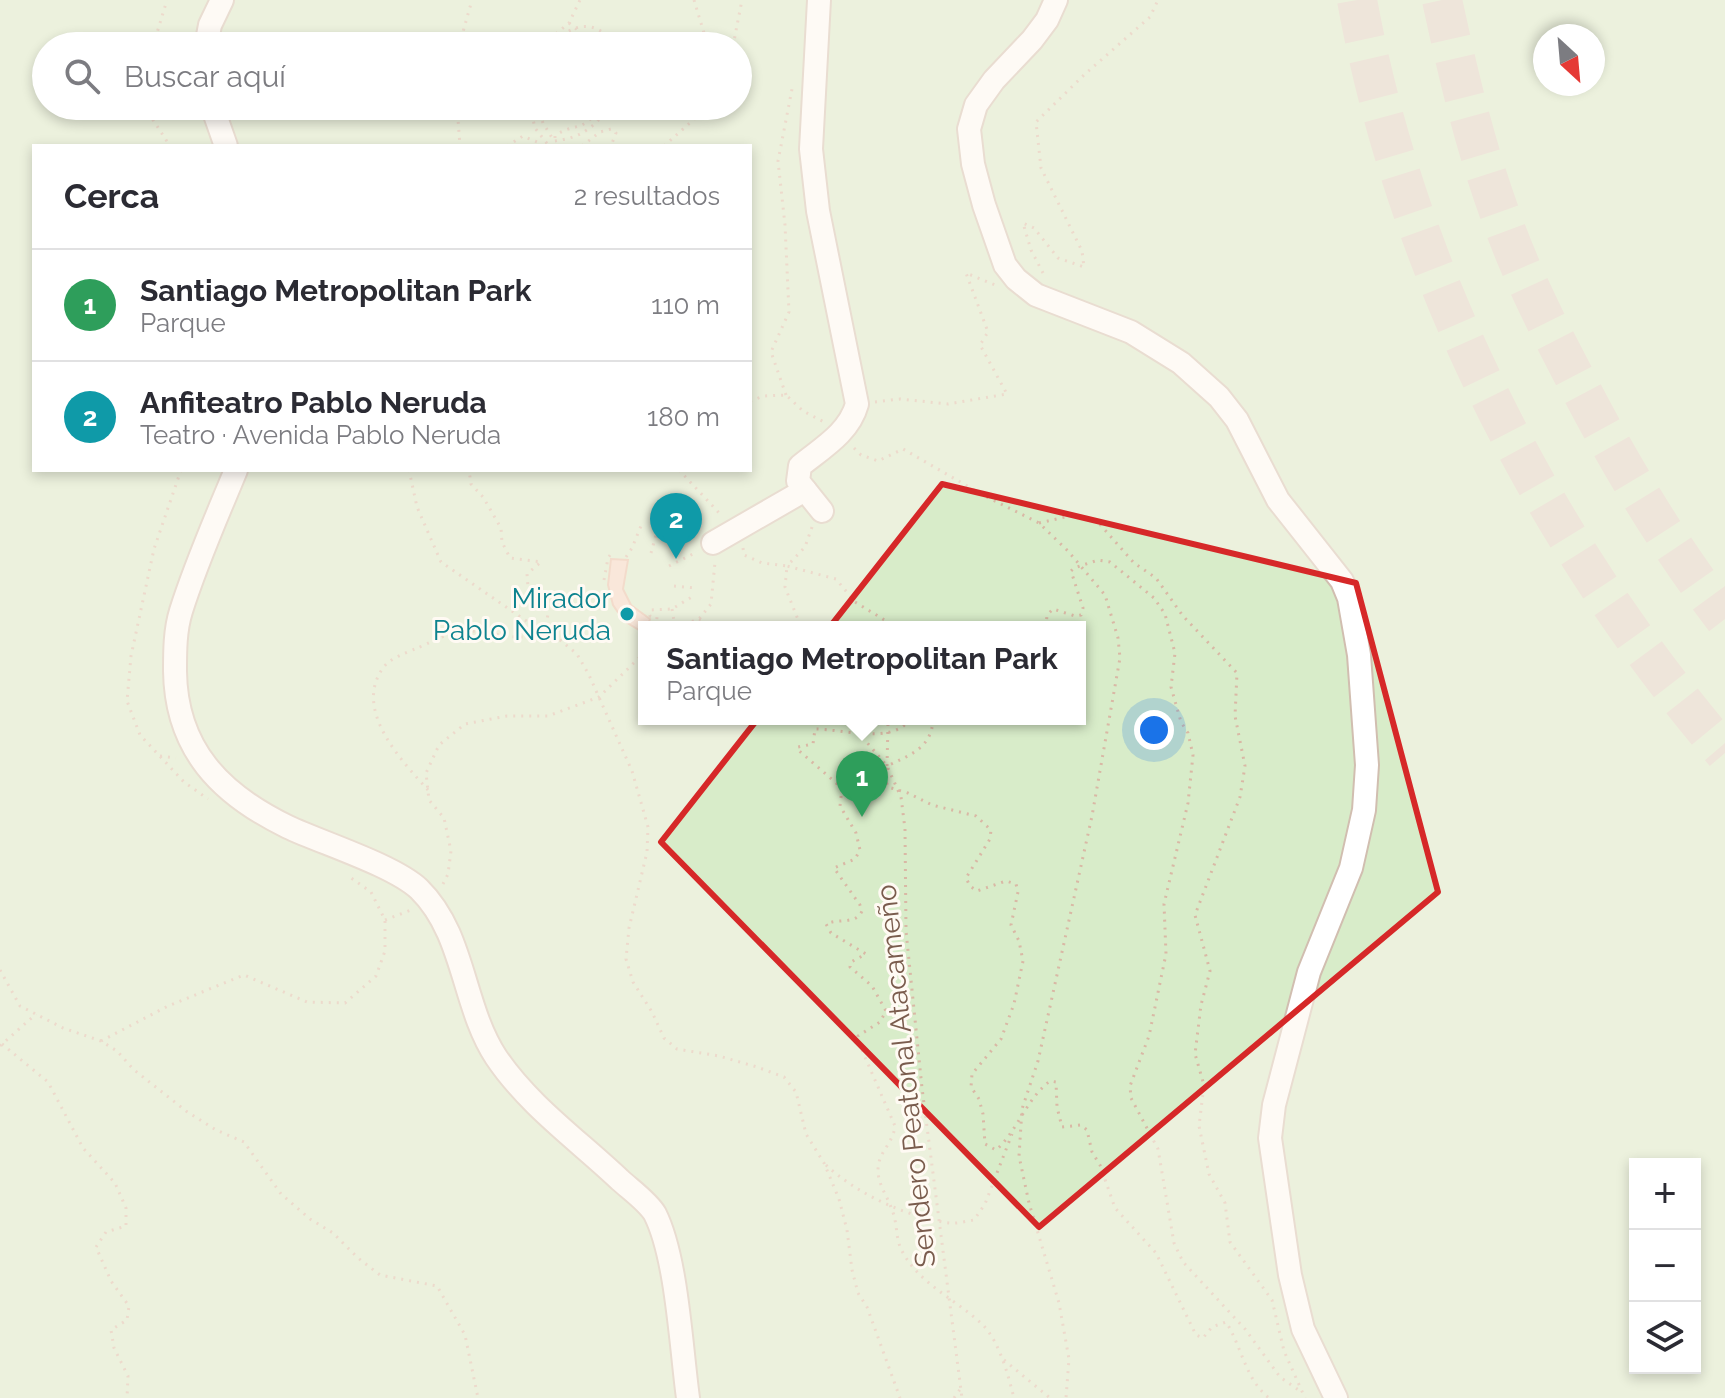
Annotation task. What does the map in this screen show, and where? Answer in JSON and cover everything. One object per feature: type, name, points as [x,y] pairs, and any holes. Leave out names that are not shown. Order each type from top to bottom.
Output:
[{"type":"street","points":[[209,32],[222,0]]},
{"type":"street","points":[[819,0],[811,149],[818,211],[857,404],[853,418],[839,434],[800,466],[798,481],[822,511]]},
{"type":"street","points":[[1056,0],[1047,20],[1032,40],[994,80],[976,105],[969,129],[973,164],[1005,265],[1016,279],[1036,295],[1131,332],[1181,363],[1219,397],[1237,420],[1278,500],[1342,581],[1349,598],[1359,655],[1367,765],[1364,810],[1351,868],[1309,972],[1274,1105],[1270,1138],[1290,1275],[1303,1329],[1336,1398]]},
{"type":"street","points":[[217,120],[225,144]]},
{"type":"street","points":[[235,472],[180,613],[175,648],[175,683],[183,728],[202,761],[221,782],[246,801],[283,824],[416,886],[441,914],[481,1032],[497,1059],[533,1100],[654,1212],[669,1257],[688,1398]]},
{"type":"street","points":[[713,543],[805,490]]},
{"type":"path","points":[[157,32],[167,0]]},
{"type":"path","points":[[463,32],[472,0]]},
{"type":"path","points":[[558,32],[569,23],[580,0]]},
{"type":"path","points":[[694,0],[704,32]]},
{"type":"path","points":[[736,32],[742,0]]},
{"type":"path","points":[[857,404],[900,399],[948,404],[1007,394],[980,345],[988,332],[966,273],[1003,288],[1005,265],[1047,281],[1031,250],[1023,223],[1034,228],[1058,258],[1084,267],[1082,251],[1041,168],[1036,122],[1150,17],[1158,0]]},
{"type":"path","points":[[569,23],[582,32]]},
{"type":"path","points":[[567,32],[581,26],[601,32]]},
{"type":"path","points":[[793,82],[778,161],[789,312],[771,352],[786,395],[803,411],[835,429],[861,455],[878,461],[903,449],[1039,523],[1105,595],[1118,638],[1120,658],[1092,816],[1038,1061],[1022,1113],[1019,1156],[1029,1203],[1059,1303],[1069,1359],[1066,1398]]},
{"type":"path","points":[[153,120],[169,144]]},
{"type":"path","points":[[458,120],[460,144]]},
{"type":"path","points":[[533,120],[535,128],[553,144]]},
{"type":"path","points":[[542,120],[553,144]]},
{"type":"path","points":[[553,144],[564,130],[581,128],[590,120]]},
{"type":"path","points":[[553,144],[580,135],[599,120]]},
{"type":"path","points":[[666,144],[693,120]]},
{"type":"path","points":[[585,144],[600,132],[611,129],[616,133],[612,144]]},
{"type":"path","points":[[510,144],[523,136],[538,144]]},
{"type":"path","points":[[752,400],[786,395]]},
{"type":"path","points":[[180,472],[154,549],[131,656],[127,701],[140,735],[184,782],[218,806]]},
{"type":"path","points":[[409,472],[417,507],[441,562],[577,654],[632,771],[648,827],[647,852],[629,928],[626,959],[633,982],[664,1038],[677,1049],[719,1056],[784,1077],[796,1092],[806,1134],[824,1163],[839,1199],[858,1293],[867,1307],[900,1398]]},
{"type":"path","points":[[469,472],[471,484],[483,497],[501,528],[502,542],[510,558],[541,562],[527,574],[528,587],[548,614],[545,632]]},
{"type":"path","points":[[822,511],[805,547],[787,566],[836,579],[855,602],[886,621]]},
{"type":"path","points":[[1039,523],[1074,515],[1097,521],[1134,563],[1156,578],[1183,616],[1237,673],[1235,716],[1245,766],[1240,797],[1195,915],[1210,971],[1201,1005],[1195,1054],[1204,1085],[1199,1126],[1209,1174],[1225,1203],[1230,1242],[1272,1300],[1284,1351],[1305,1398]]},
{"type":"path","points":[[626,557],[643,521]]},
{"type":"path","points":[[651,553],[657,531]]},
{"type":"path","points":[[693,621],[699,619],[711,604],[716,574],[713,543]]},
{"type":"path","points":[[604,580],[608,558],[613,551]]},
{"type":"path","points":[[669,566],[693,554]]},
{"type":"path","points":[[1046,621],[1047,615],[1053,609],[1081,615],[1083,612],[1071,575],[1074,568],[1098,560],[1110,562],[1154,598],[1165,614],[1175,653],[1171,687],[1193,755],[1192,781],[1164,904],[1166,954],[1149,1036],[1130,1086],[1131,1098],[1158,1149],[1174,1243],[1183,1262],[1245,1329],[1280,1377],[1300,1391]]},
{"type":"path","points":[[674,586],[696,588]]},
{"type":"path","points":[[657,621],[657,617],[650,616],[651,610],[672,609],[695,595]]},
{"type":"path","points":[[672,609],[675,621]]},
{"type":"path","points":[[699,619],[703,621]]},
{"type":"path","points":[[428,790],[402,760],[377,721],[372,695],[383,666],[402,655],[463,631],[533,638],[545,632]]},
{"type":"path","points":[[385,920],[429,903],[448,874],[451,851],[444,818],[429,800],[426,773],[439,745],[465,724],[507,716],[548,716],[599,697],[638,659]]},
{"type":"path","name":"Sendero Peatonal Atacameño","points":[[852,725],[887,766],[900,790],[905,829],[906,931],[922,1088],[962,1398]]},
{"type":"path","points":[[888,725],[884,776],[888,787],[941,808],[976,816],[991,830],[990,839],[966,878],[970,886],[977,891],[1006,881],[1016,884],[1018,892],[1011,925],[1019,941],[1023,961],[1014,1004],[1001,1039],[972,1074],[971,1087],[979,1099],[983,1114],[985,1144],[996,1150],[1003,1144],[1040,1088],[1050,1081],[1056,1082],[1062,1127],[1081,1125],[1087,1130],[1092,1152],[1100,1165],[1115,1208],[1156,1253],[1196,1335],[1203,1338],[1219,1322],[1226,1322],[1256,1388],[1269,1398]]},
{"type":"path","points":[[907,725],[889,731],[860,734],[815,729],[813,744],[797,749],[842,788],[840,806],[856,833],[860,850],[855,859],[834,868],[860,905],[861,916],[826,924],[831,933],[866,954],[851,962],[850,967],[872,986],[886,1011],[880,1022],[858,1036],[858,1041],[895,1126],[894,1136],[880,1156],[878,1168],[879,1182],[897,1224],[896,1236],[902,1252],[923,1277],[984,1326],[1002,1359],[1014,1398]]},
{"type":"path","points":[[887,766],[919,751],[933,725]]},
{"type":"path","points":[[101,1041],[168,1006],[244,975],[307,1002],[345,1003],[376,976],[385,951],[385,920],[371,892],[347,874]]},
{"type":"path","points":[[0,970],[20,1006],[63,1028],[101,1041],[117,1051],[133,1069],[186,1111],[216,1130],[244,1142],[281,1194],[310,1219],[333,1233],[380,1275],[437,1286],[465,1335],[478,1398]]},
{"type":"path","points":[[36,1014],[1,1045],[48,1082],[83,1148],[115,1183],[126,1208],[126,1226],[106,1232],[96,1247],[111,1281],[129,1306],[127,1320],[111,1330],[114,1348],[128,1376],[127,1398]]},
{"type":"path","points":[[824,1163],[842,1180],[891,1206],[950,1223],[974,1220],[985,1204],[1018,1118]]},
{"type":"path","points":[[1002,1359],[1050,1398]]},
{"type":"path","points":[[954,1398],[962,1387]]},
{"type":"highlighted area","points":[[942,484],[1356,583],[1438,892],[1039,1227],[661,842]]},
{"type":"green space","points":[[0,0],[1725,0],[1725,1398],[0,1398]]},
{"type":"building","points":[[611,559],[628,560],[623,589],[631,605],[649,621],[638,621],[638,629],[624,621],[613,605],[608,585]]},
{"type":"tunnel","points":[[1357,0],[1380,102],[1410,204],[1448,303],[1492,400],[1542,494],[1598,585],[1659,671],[1725,753]]},
{"type":"tunnel","points":[[1442,0],[1483,164],[1526,280],[1593,413],[1628,474],[1664,533],[1725,619]]},
{"type":"place","name":"Anfiteatro Pablo Neruda","points":[[676,559]]},
{"type":"place","name":"Mirador Pablo Neruda","points":[[627,614]]},
{"type":"place","name":"Santiago Metropolitan Park","points":[[862,817]]}]
